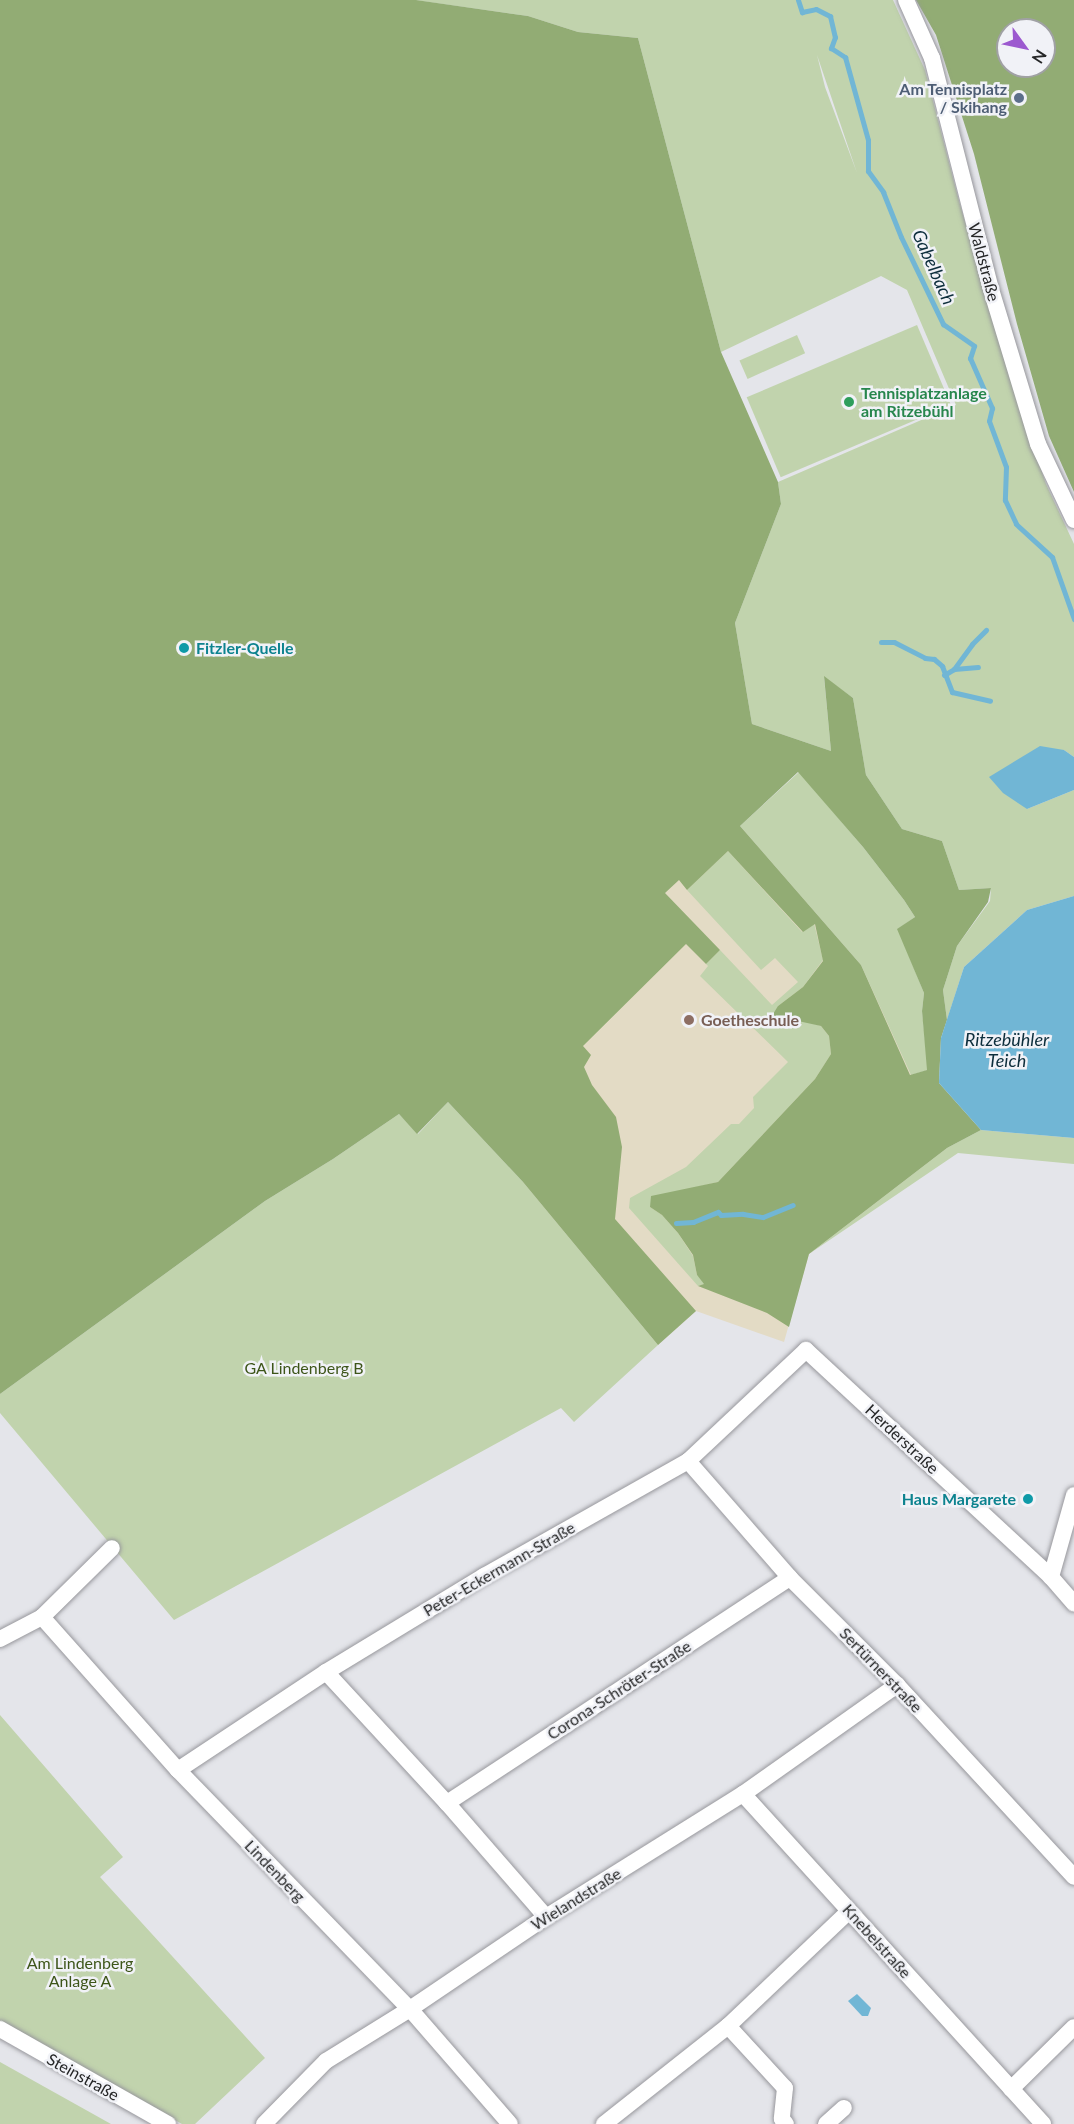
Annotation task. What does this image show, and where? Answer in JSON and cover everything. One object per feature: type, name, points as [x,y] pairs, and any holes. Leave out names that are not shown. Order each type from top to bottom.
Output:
[{"type":"street","name":"Waldstraße","points":[[906,0],[932,58],[990,286],[1038,444],[1074,520]]},
{"type":"street","name":"Peter-Eckermann-Straße","points":[[178,1770],[326,1672],[484,1576],[688,1461],[806,1350]]},
{"type":"street","name":"Herderstraße","points":[[806,1350],[1051,1577],[1074,1604]]},
{"type":"street","name":"Sertürnerstraße","points":[[688,1461],[790,1578],[897,1685],[1074,1877]]},
{"type":"street","points":[[1051,1577],[1074,1495]]},
{"type":"street","points":[[0,1639],[42,1617],[112,1548]]},
{"type":"street","name":"Corona-Schröter-Straße","points":[[447,1803],[790,1578]]},
{"type":"street","name":"Lindenberg","points":[[42,1617],[178,1770],[410,2009],[510,2124]]},
{"type":"street","points":[[326,1672],[447,1803],[546,1917]]},
{"type":"street","name":"Wielandstraße","points":[[264,2124],[326,2061],[410,2009],[546,1917],[743,1794],[897,1685]]},
{"type":"street","name":"Knebelstraße","points":[[743,1794],[1011,2089],[1032,2120]]},
{"type":"street","points":[[604,2124],[728,2026],[849,1911]]},
{"type":"street","points":[[728,2026],[785,2088],[782,2119],[786,2124]]},
{"type":"street","points":[[1011,2089],[1074,2027]]},
{"type":"street","name":"Steinstraße","points":[[0,2029],[168,2124]]},
{"type":"street","points":[[826,2124],[844,2109]]},
{"type":"shaded area","name":"Goetheschule","points":[[740,826],[861,965],[947,1148],[809,1254],[784,1342],[696,1311],[658,1345],[523,1182],[559,947]]},
{"type":"green space","points":[[0,0],[416,0],[528,16],[578,32],[638,38],[721,352],[778,482],[781,504],[735,623],[752,724],[831,751],[824,676],[853,698],[866,775],[902,829],[942,841],[959,890],[991,888],[988,902],[957,946],[943,990],[947,1020],[941,1038],[939,1083],[981,1130],[947,1148],[809,1254],[789,1327],[767,1313],[698,1286],[704,1284],[697,1275],[693,1255],[662,1215],[650,1207],[651,1196],[718,1182],[815,1079],[831,1054],[829,1036],[821,1026],[798,1021],[786,1026],[773,1026],[770,1019],[778,1006],[803,987],[823,961],[815,924],[803,932],[728,851],[687,890],[679,880],[665,893],[720,950],[706,964],[686,944],[583,1046],[591,1055],[584,1067],[592,1085],[616,1117],[622,1147],[615,1219],[696,1311],[658,1345],[523,1182],[448,1102],[417,1134],[399,1114],[333,1159],[265,1201],[0,1394]],"holes":[[[798,772],[863,847],[915,917],[897,929],[924,993],[922,1011],[927,1070],[910,1075],[861,965],[740,826]]]},
{"type":"green space","points":[[415,0],[893,0],[925,70],[959,201],[1012,384],[1046,484],[1074,544],[1074,757],[1064,750],[1027,809],[1074,790],[1074,896],[1027,910],[964,967],[947,1020],[943,990],[957,946],[990,901],[991,888],[959,890],[942,841],[902,829],[866,775],[853,698],[824,677],[831,751],[752,724],[735,623],[781,504],[778,482],[956,405],[907,290],[881,276],[721,352],[638,38],[578,32],[528,16]],"holes":[[[817,55],[857,173],[825,87]]]},
{"type":"green space","points":[[916,0],[1074,0],[1074,492],[1049,436],[1017,324],[974,154],[936,35]]},
{"type":"green space","name":"Tennisplatzanlage am Ritzebühl","points":[[917,325],[951,405],[781,477],[747,397]]},
{"type":"green space","points":[[797,335],[805,353],[748,379],[739,361]]},
{"type":"green space","points":[[799,772],[863,847],[915,917],[898,929],[924,993],[922,1011],[928,1070],[911,1075],[861,965],[740,826]]},
{"type":"green space","points":[[728,851],[802,932],[814,923],[823,960],[803,987],[778,1006],[786,1026],[801,1020],[821,1026],[829,1036],[831,1054],[815,1079],[718,1182],[672,1193],[650,1207],[662,1215],[678,1233],[693,1256],[697,1275],[705,1284],[698,1286],[629,1208],[630,1198],[686,1167],[731,1124],[739,1124],[754,1108],[753,1097],[788,1062],[700,976],[708,966],[706,964],[720,950],[772,1005],[798,982],[775,958],[761,970],[687,890]]},
{"type":"green space","name":"GA Lindenberg B","points":[[448,1102],[523,1182],[658,1345],[574,1422],[561,1408],[174,1620],[0,1413],[0,1394],[265,1201],[333,1159],[399,1114],[418,1134]]},
{"type":"green space","points":[[981,1130],[1074,1138],[1074,1164],[958,1153],[809,1254],[947,1148]]},
{"type":"green space","name":"Am Lindenberg Anlage A","points":[[0,1715],[123,1857],[100,1877],[265,2058],[195,2124],[182,2124],[0,2021]]},
{"type":"green space","points":[[0,2062],[111,2124],[0,2124]]},
{"type":"water","points":[[1040,746],[1064,750],[1074,757],[1074,790],[1027,809],[1003,793],[989,777]]},
{"type":"water","name":"Ritzebühler Teich","points":[[1074,896],[1074,1138],[981,1130],[939,1083],[941,1038],[964,967],[1027,910]]},
{"type":"water","points":[[857,1994],[871,2008],[868,2016],[862,2016],[848,2001]]},
{"type":"waterway","name":"Gabelbach","points":[[798,0],[802,12],[816,9],[830,16],[835,37],[831,48],[845,57],[868,140],[868,171],[883,192],[901,237],[943,324],[974,346],[970,358],[992,408],[989,421],[1006,467],[1005,500],[1016,524],[1052,557],[1074,619]]},
{"type":"waterway","points":[[944,675],[954,669],[972,644],[986,630]]},
{"type":"waterway","points":[[881,642],[894,642],[925,658],[934,659],[942,666],[952,692],[990,701]]},
{"type":"waterway","points":[[954,669],[978,667]]},
{"type":"waterway","points":[[676,1223],[693,1222],[718,1212],[721,1215],[743,1214],[763,1217],[793,1205]]},
{"type":"place","name":"Am Tennisplatz / Skihang","points":[[1019,98]]},
{"type":"place","name":"Tennisplatzanlage am Ritzebühl","points":[[849,402]]},
{"type":"place","name":"Fitzler-Quelle","points":[[184,648]]},
{"type":"place","name":"Goetheschule","points":[[689,1020]]},
{"type":"place","name":"Haus Margarete","points":[[1028,1499]]}]
